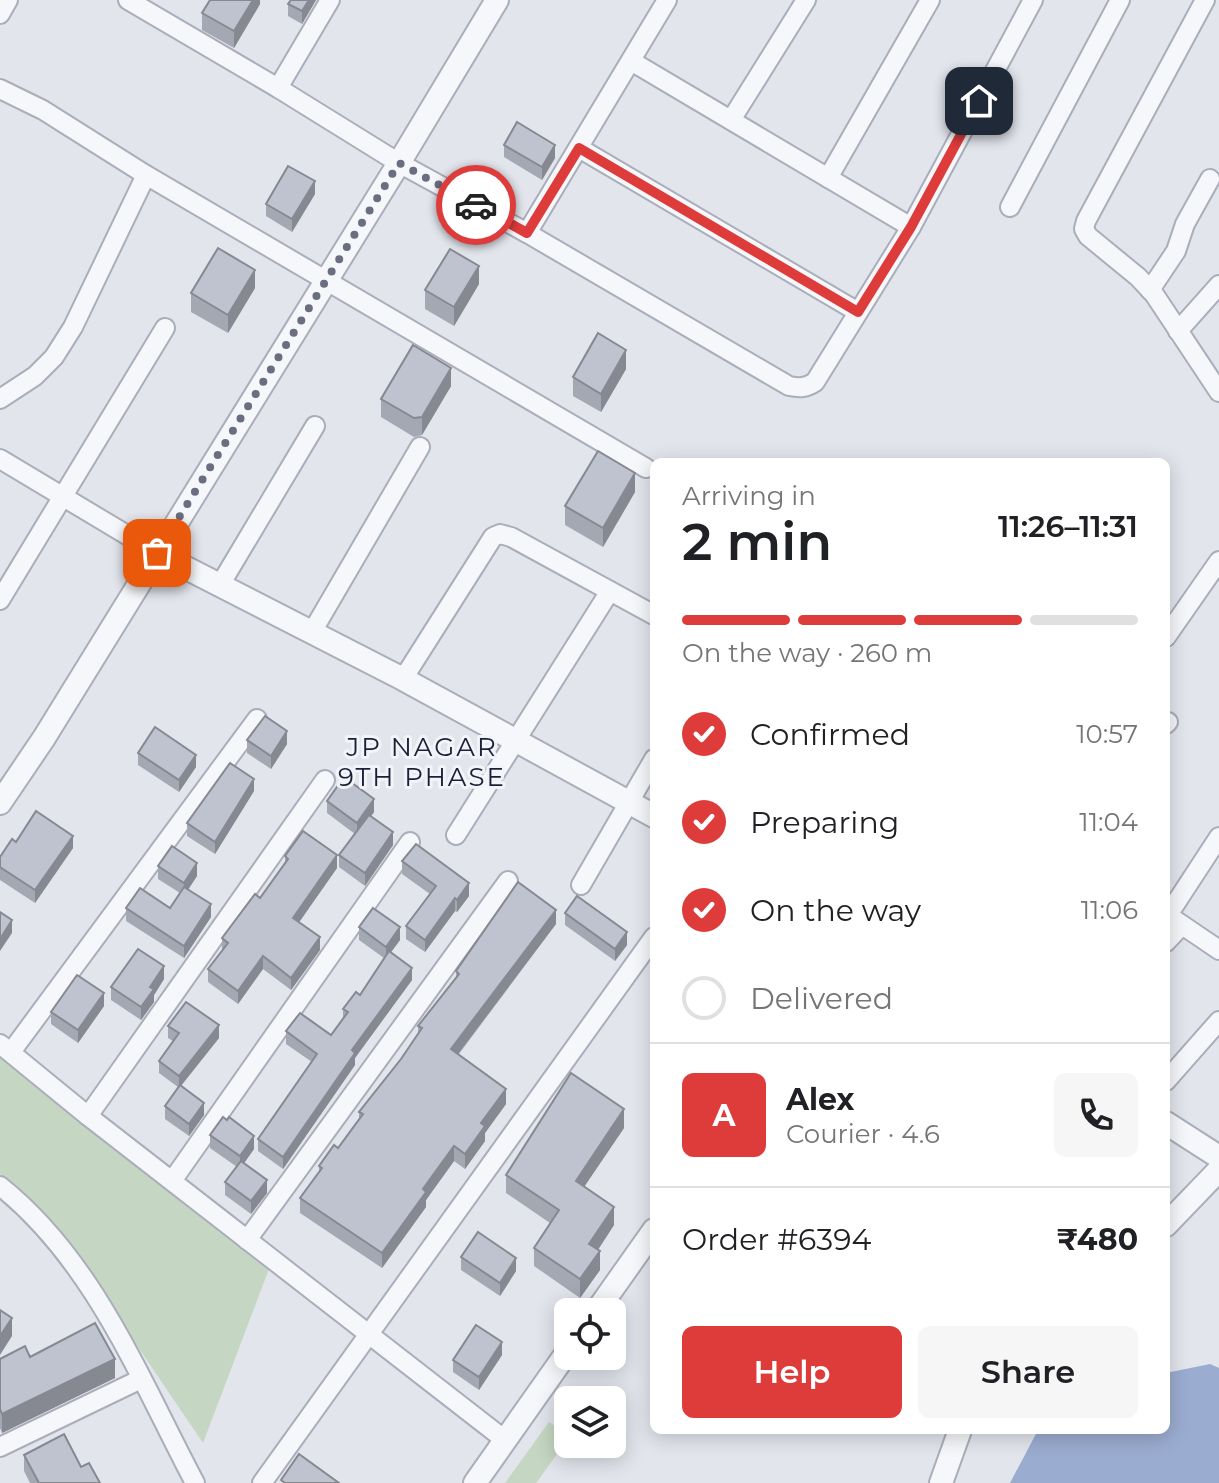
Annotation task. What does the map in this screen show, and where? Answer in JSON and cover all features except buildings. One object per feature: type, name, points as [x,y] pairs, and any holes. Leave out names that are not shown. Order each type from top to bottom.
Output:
[{"type":"street","points":[[0,14],[8,0]]},
{"type":"street","points":[[128,0],[399,163],[527,233],[789,386],[807,387],[815,382],[911,227],[1033,0]]},
{"type":"street","points":[[278,88],[330,0]]},
{"type":"street","points":[[0,803],[44,738],[497,0]]},
{"type":"street","points":[[527,233],[667,0]]},
{"type":"street","points":[[731,120],[806,0]]},
{"type":"street","points":[[828,178],[930,0]]},
{"type":"street","points":[[1010,207],[1120,0]]},
{"type":"street","points":[[1205,0],[1084,229],[1088,236],[1150,290],[1219,392]]},
{"type":"street","points":[[631,61],[911,227]]},
{"type":"street","points":[[0,89],[43,110],[146,175],[646,468]]},
{"type":"street","points":[[579,148],[858,312]]},
{"type":"street","points":[[0,399],[35,376],[54,357],[73,327],[146,175]]},
{"type":"street","points":[[1150,290],[1176,251],[1185,224],[1210,179]]},
{"type":"street","points":[[1178,331],[1219,285]]},
{"type":"street","points":[[0,600],[165,328]]},
{"type":"street","points":[[220,585],[315,426]]},
{"type":"street","points":[[312,632],[420,447]]},
{"type":"street","points":[[0,459],[157,553],[403,679],[650,814]]},
{"type":"street","points":[[403,679],[493,537],[500,534],[511,537],[650,613]]},
{"type":"street","points":[[1170,631],[1219,561]]},
{"type":"street","points":[[456,835],[610,591]]},
{"type":"street","points":[[257,719],[6,1048],[88,1116],[505,1440]]},
{"type":"street","points":[[581,885],[650,766]]},
{"type":"street","points":[[88,1116],[325,780]]},
{"type":"street","points":[[1219,837],[1172,918],[1219,950]]},
{"type":"street","points":[[172,1181],[410,842]]},
{"type":"street","points":[[247,1240],[508,881]]},
{"type":"street","points":[[262,1483],[650,943]]},
{"type":"street","points":[[1170,1076],[1219,1021]]},
{"type":"street","points":[[1170,1126],[1219,1157]]},
{"type":"street","points":[[1170,1221],[1219,1170]]},
{"type":"street","points":[[0,1186],[66,1253],[114,1327],[195,1483]]},
{"type":"street","points":[[606,1298],[650,1236]]},
{"type":"street","points":[[475,1483],[555,1370]]},
{"type":"street","points":[[0,1447],[141,1379]]},
{"type":"street","points":[[941,1483],[959,1434]]},
{"type":"green space","points":[[0,1044],[272,1261],[203,1443],[54,1223],[0,1174]]},
{"type":"green space","points":[[549,1422],[554,1425],[554,1458],[536,1483],[505,1483]]},
{"type":"water","points":[[1210,1364],[1219,1368],[1219,1483],[1010,1483],[1036,1434],[1170,1434],[1170,1372]]},
{"type":"way so far","points":[[157,553],[399,163],[476,205]]},
{"type":"district","name":"JP NAGAR 9TH PHASE","points":[[422,762]]},
{"type":"route","points":[[476,205],[527,233],[579,148],[858,312],[911,227],[979,101]]}]
